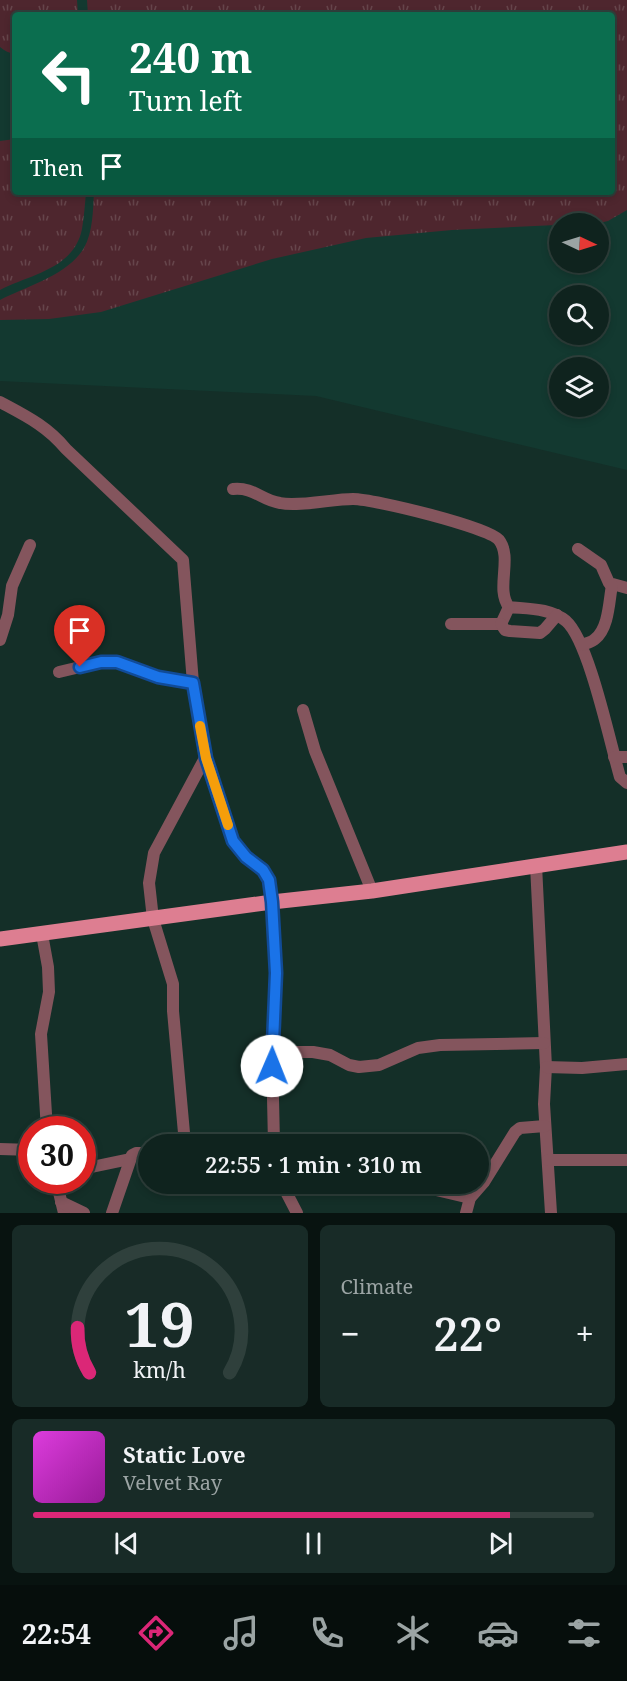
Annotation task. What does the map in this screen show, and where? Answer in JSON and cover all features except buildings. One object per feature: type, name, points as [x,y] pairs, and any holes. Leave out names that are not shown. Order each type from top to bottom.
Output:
[{"type":"main road","points":[[0,939],[272,902],[372,891],[627,852]]},
{"type":"street","points":[[0,402],[53,433],[66,449],[183,560],[193,683],[206,758],[233,841],[246,857],[263,870],[269,880],[276,973],[272,1052],[274,1134]]},
{"type":"street","points":[[232,489],[243,488],[281,504],[356,499],[387,503],[497,538],[501,545],[504,567],[503,590],[509,607],[501,624]]},
{"type":"street","points":[[0,640],[8,615],[12,586],[30,546]]},
{"type":"street","points":[[578,549],[601,565],[607,580],[612,585],[627,588]]},
{"type":"street","points":[[582,645],[594,640],[600,633],[606,619],[612,585]]},
{"type":"street","points":[[509,607],[548,611],[568,622],[582,645],[620,777],[627,783]]},
{"type":"street","points":[[501,624],[505,630],[540,633],[557,615]]},
{"type":"street","points":[[451,624],[501,624]]},
{"type":"street","points":[[59,672],[101,662],[117,662],[158,677],[193,683]]},
{"type":"street","points":[[303,710],[315,750],[372,891]]},
{"type":"street","points":[[614,757],[627,757]]},
{"type":"street","points":[[184,1134],[173,1011],[173,984],[153,919],[149,883],[154,853],[206,758]]},
{"type":"street","points":[[536,865],[546,1067],[544,1104],[551,1213]]},
{"type":"street","points":[[42,934],[48,967],[49,992],[41,1034],[46,1116]]},
{"type":"street","points":[[272,1052],[313,1052],[330,1055],[349,1065],[359,1067],[379,1065],[418,1048],[440,1045],[544,1043]]},
{"type":"street","points":[[546,1067],[582,1068],[627,1064]]},
{"type":"street","points":[[466,1213],[470,1198],[484,1182],[515,1132],[520,1128],[545,1126]]},
{"type":"street","points":[[0,1149],[18,1150]]},
{"type":"street","points":[[112,1213],[130,1159],[138,1153]]},
{"type":"street","points":[[96,1166],[130,1159]]},
{"type":"street","points":[[548,1160],[627,1160]]},
{"type":"street","points":[[287,1194],[297,1213]]},
{"type":"street","points":[[453,1194],[470,1198]]},
{"type":"street","points":[[62,1208],[84,1213]]},
{"type":"shaded area","points":[[0,0],[627,0],[627,470],[316,396],[0,381]]},
{"type":"green space","points":[[0,0],[77,0],[78,12],[12,12],[12,53],[0,47]]},
{"type":"green space","points":[[87,0],[627,0],[627,210],[609,220],[609,213],[549,213],[549,225],[452,230],[366,238],[272,259],[101,312],[49,319],[0,320],[0,300],[58,273],[68,266],[84,248],[91,228],[94,195],[615,195],[615,12],[88,12]]},
{"type":"green space","points":[[12,139],[12,195],[86,195],[82,229],[70,253],[50,268],[0,290],[0,141]]},
{"type":"slow traffic","points":[[200,726],[206,758],[228,825]]},
{"type":"route","points":[[80,667],[101,662],[117,662],[158,677],[193,683],[206,758],[233,841],[246,857],[263,870],[269,880],[276,973],[272,1066]]}]
